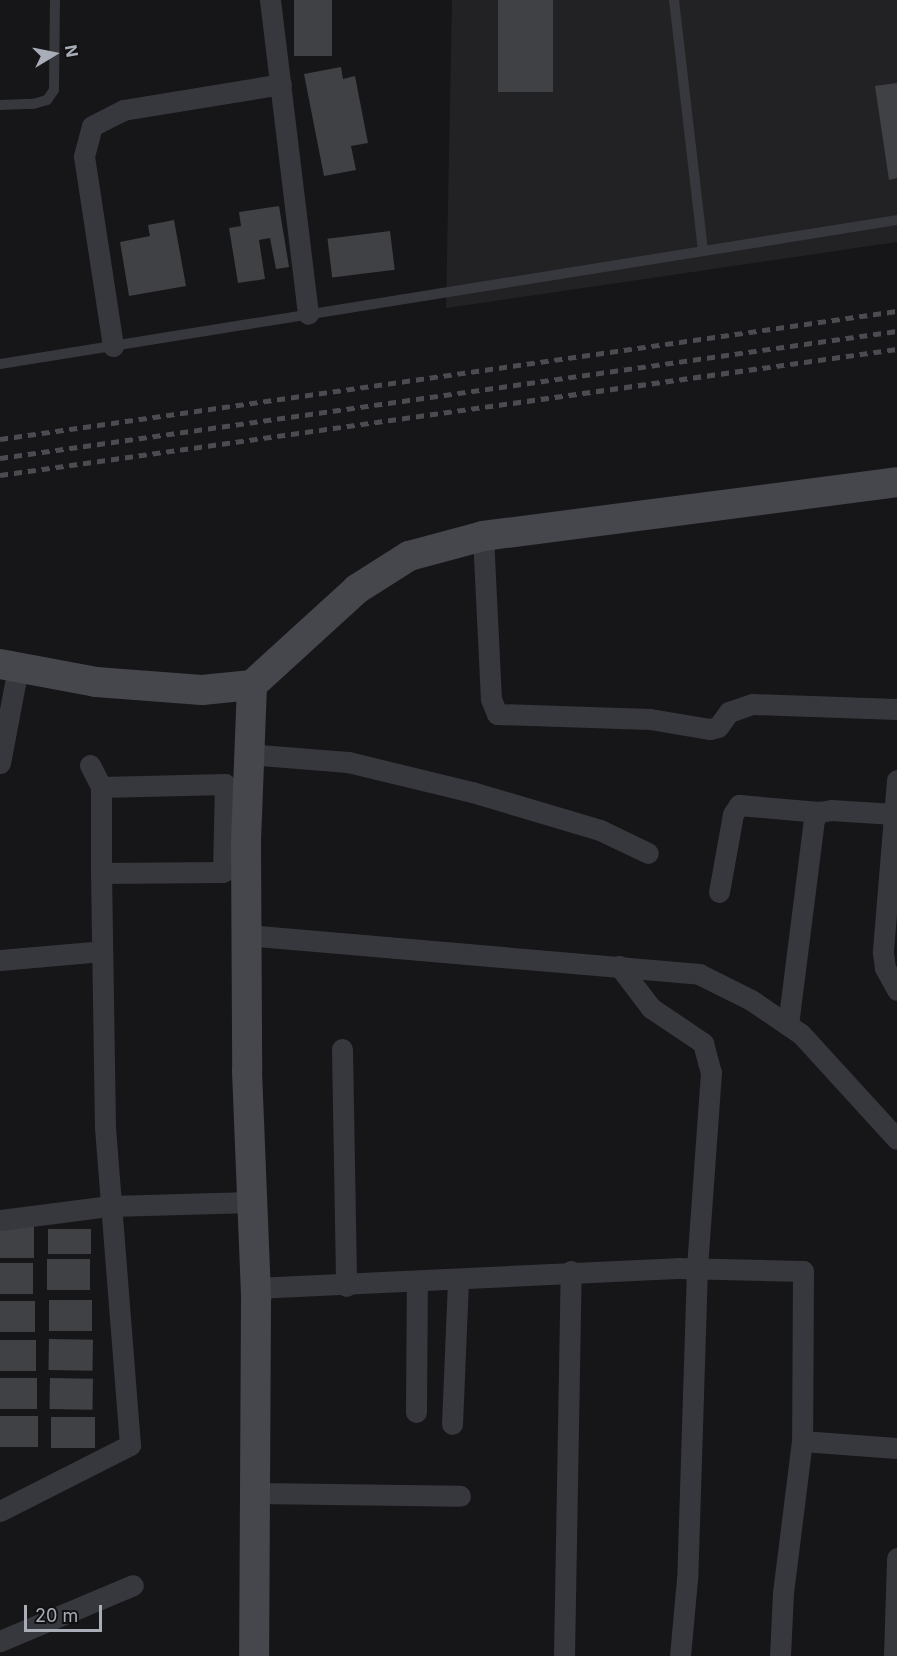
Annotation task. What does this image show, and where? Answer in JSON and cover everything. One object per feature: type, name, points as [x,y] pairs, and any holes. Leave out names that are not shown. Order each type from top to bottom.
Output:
[{"type":"street","points":[[270,0],[308,314]]},
{"type":"street","points":[[113,346],[84,156],[92,126],[123,110],[281,84]]},
{"type":"street","points":[[1,750],[9,666],[96,682],[202,690],[252,685],[357,589],[409,556],[483,536],[897,482]]},
{"type":"street","points":[[483,536],[491,699],[497,714],[650,719],[710,729],[718,728],[729,712],[752,704],[897,709]]},
{"type":"street","points":[[252,685],[247,754],[246,935],[255,1288],[254,1656]]},
{"type":"street","points":[[247,754],[348,762],[461,789],[600,830],[648,853]]},
{"type":"street","points":[[0,1511],[130,1445],[110,1206],[102,951],[101,787],[90,765]]},
{"type":"street","points":[[897,780],[894,814],[894,868],[883,952],[888,974],[897,990]]},
{"type":"street","points":[[101,787],[225,784],[223,872],[101,873]]},
{"type":"street","points":[[719,892],[733,814],[739,805],[819,812],[894,814]]},
{"type":"street","points":[[788,1025],[809,844],[814,819],[819,812]]},
{"type":"street","points":[[246,935],[699,974],[751,1000],[801,1034],[897,1139]]},
{"type":"street","points":[[0,960],[102,951]]},
{"type":"street","points":[[619,966],[651,1008],[696,1035],[708,1055],[711,1072],[697,1268],[687,1579],[680,1656]]},
{"type":"street","points":[[342,1049],[346,1286]]},
{"type":"street","points":[[0,1220],[110,1206],[252,1202]]},
{"type":"street","points":[[255,1288],[458,1281],[571,1271],[697,1268],[803,1271],[802,1441],[783,1593],[780,1656]]},
{"type":"street","points":[[564,1656],[571,1271]]},
{"type":"street","points":[[416,1412],[417,1281]]},
{"type":"street","points":[[452,1424],[458,1281]]},
{"type":"street","points":[[802,1441],[897,1448]]},
{"type":"street","points":[[256,1493],[460,1496]]},
{"type":"street","points":[[894,1656],[897,1558]]},
{"type":"street","points":[[0,1641],[133,1585]]},
{"type":"lane","points":[[0,105],[33,104],[46,100],[54,90],[55,0]]},
{"type":"lane","points":[[674,0],[703,250]]},
{"type":"lane","points":[[0,364],[897,220]]},
{"type":"shaded area","points":[[452,0],[897,0],[897,242],[446,308]]},
{"type":"building","points":[[294,0],[332,0],[332,56],[294,56]]},
{"type":"building","points":[[498,0],[553,0],[553,92],[498,92]]},
{"type":"building","points":[[341,67],[343,79],[355,76],[368,143],[351,146],[356,170],[324,176],[304,74]]},
{"type":"building","points":[[897,83],[897,178],[889,180],[875,86]]},
{"type":"building","points":[[279,206],[289,267],[276,269],[270,238],[259,240],[265,279],[238,283],[229,228],[241,226],[239,212]]},
{"type":"building","points":[[174,220],[186,286],[129,296],[120,242],[150,236],[148,225]]},
{"type":"building","points":[[390,231],[395,270],[332,277],[327,239]]},
{"type":"building","points":[[0,1226],[34,1226],[34,1258],[0,1258]]},
{"type":"building","points":[[48,1229],[91,1229],[91,1254],[48,1254]]},
{"type":"building","points":[[47,1259],[90,1259],[90,1290],[47,1290]]},
{"type":"building","points":[[0,1263],[33,1263],[33,1294],[0,1294]]},
{"type":"building","points":[[49,1300],[92,1300],[92,1331],[49,1331]]},
{"type":"building","points":[[0,1301],[35,1301],[35,1332],[0,1332]]},
{"type":"building","points":[[49,1339],[93,1340],[92,1371],[48,1370]]},
{"type":"building","points":[[0,1340],[36,1340],[36,1371],[0,1371]]},
{"type":"building","points":[[0,1378],[37,1378],[37,1409],[0,1409]]},
{"type":"building","points":[[50,1378],[93,1379],[92,1410],[49,1409]]},
{"type":"building","points":[[0,1416],[38,1416],[38,1447],[0,1447]]},
{"type":"building","points":[[51,1417],[95,1417],[95,1448],[51,1448]]},
{"type":"railway","points":[[0,439],[897,311]]},
{"type":"railway","points":[[0,458],[897,331]]},
{"type":"railway","points":[[0,475],[897,349]]}]
